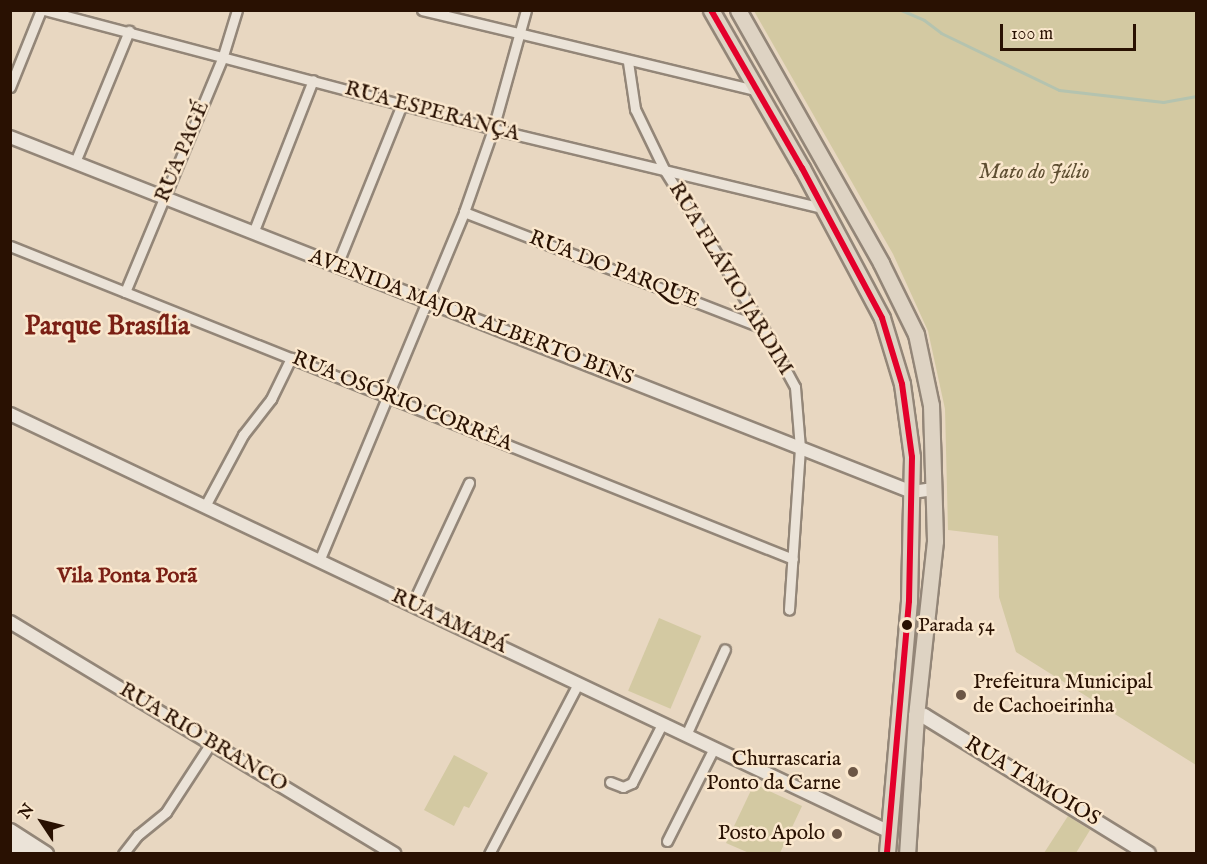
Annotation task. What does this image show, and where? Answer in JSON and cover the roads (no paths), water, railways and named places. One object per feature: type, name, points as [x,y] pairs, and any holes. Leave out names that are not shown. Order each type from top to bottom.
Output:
[{"type":"main road","points":[[711,10],[882,318],[902,384],[912,457],[909,601],[887,854]]},
{"type":"main road","points":[[738,10],[881,263],[916,334],[932,405],[935,541],[916,716],[907,854]]},
{"type":"main road","points":[[897,727],[916,716]]},
{"type":"main road","name":"RUA TAMOIOS","points":[[916,716],[924,716],[1148,854]]},
{"type":"main road","points":[[10,831],[46,854]]},
{"type":"main road","points":[[10,843],[28,854]]},
{"type":"street","name":"RUA ESPERANÇA","points":[[42,10],[129,31],[222,59],[313,80],[494,129],[822,208]]},
{"type":"street","points":[[10,87],[42,10]]},
{"type":"street","name":"RUA PAGÉ","points":[[125,292],[222,59],[237,10]]},
{"type":"street","points":[[422,10],[628,62],[756,90]]},
{"type":"street","points":[[319,561],[464,212],[494,129],[526,10]]},
{"type":"street","points":[[75,162],[129,31]]},
{"type":"street","name":"RUA FLÁVIO JARDIM","points":[[628,62],[635,110],[664,171],[763,328],[795,387],[800,448],[789,610]]},
{"type":"street","points":[[254,232],[313,80]]},
{"type":"street","points":[[337,265],[402,104]]},
{"type":"street","name":"AVENIDA MAJOR ALBERTO BINS","points":[[10,137],[912,492],[934,489]]},
{"type":"street","name":"RUA DO PARQUE","points":[[464,212],[763,328]]},
{"type":"street","name":"RUA OSÓRIO CORRÊA","points":[[10,246],[793,559]]},
{"type":"street","points":[[205,506],[243,435],[271,399],[291,358]]},
{"type":"street","name":"RUA AMAPÁ","points":[[10,414],[888,831]]},
{"type":"street","points":[[412,605],[469,483]]},
{"type":"street","name":"RUA RIO BRANCO","points":[[10,622],[395,854]]},
{"type":"street","points":[[686,735],[725,649]]},
{"type":"street","points":[[489,854],[578,684]]},
{"type":"street","points":[[610,782],[623,787],[632,783],[663,724]]},
{"type":"street","points":[[123,854],[138,835],[166,812],[210,743]]},
{"type":"street","points":[[667,841],[714,748]]},
{"type":"waterway","points":[[901,10],[924,20],[941,33],[1059,90],[1163,102],[1196,96]]},
{"type":"place","name":"Parada 54","points":[[907,625]]},
{"type":"place","name":"Prefeitura Municipal de Cachoeirinha","points":[[961,695]]},
{"type":"place","name":"Churrascaria Ponto da Carne","points":[[853,772]]},
{"type":"place","name":"Posto Apolo","points":[[837,834]]},
{"type":"district","name":"Parque Brasília","points":[[107,328]]},
{"type":"district","name":"Vila Ponta Porã","points":[[127,577]]},
{"type":"park label","name":"Mato do Júlio","points":[[1034,173]]}]
